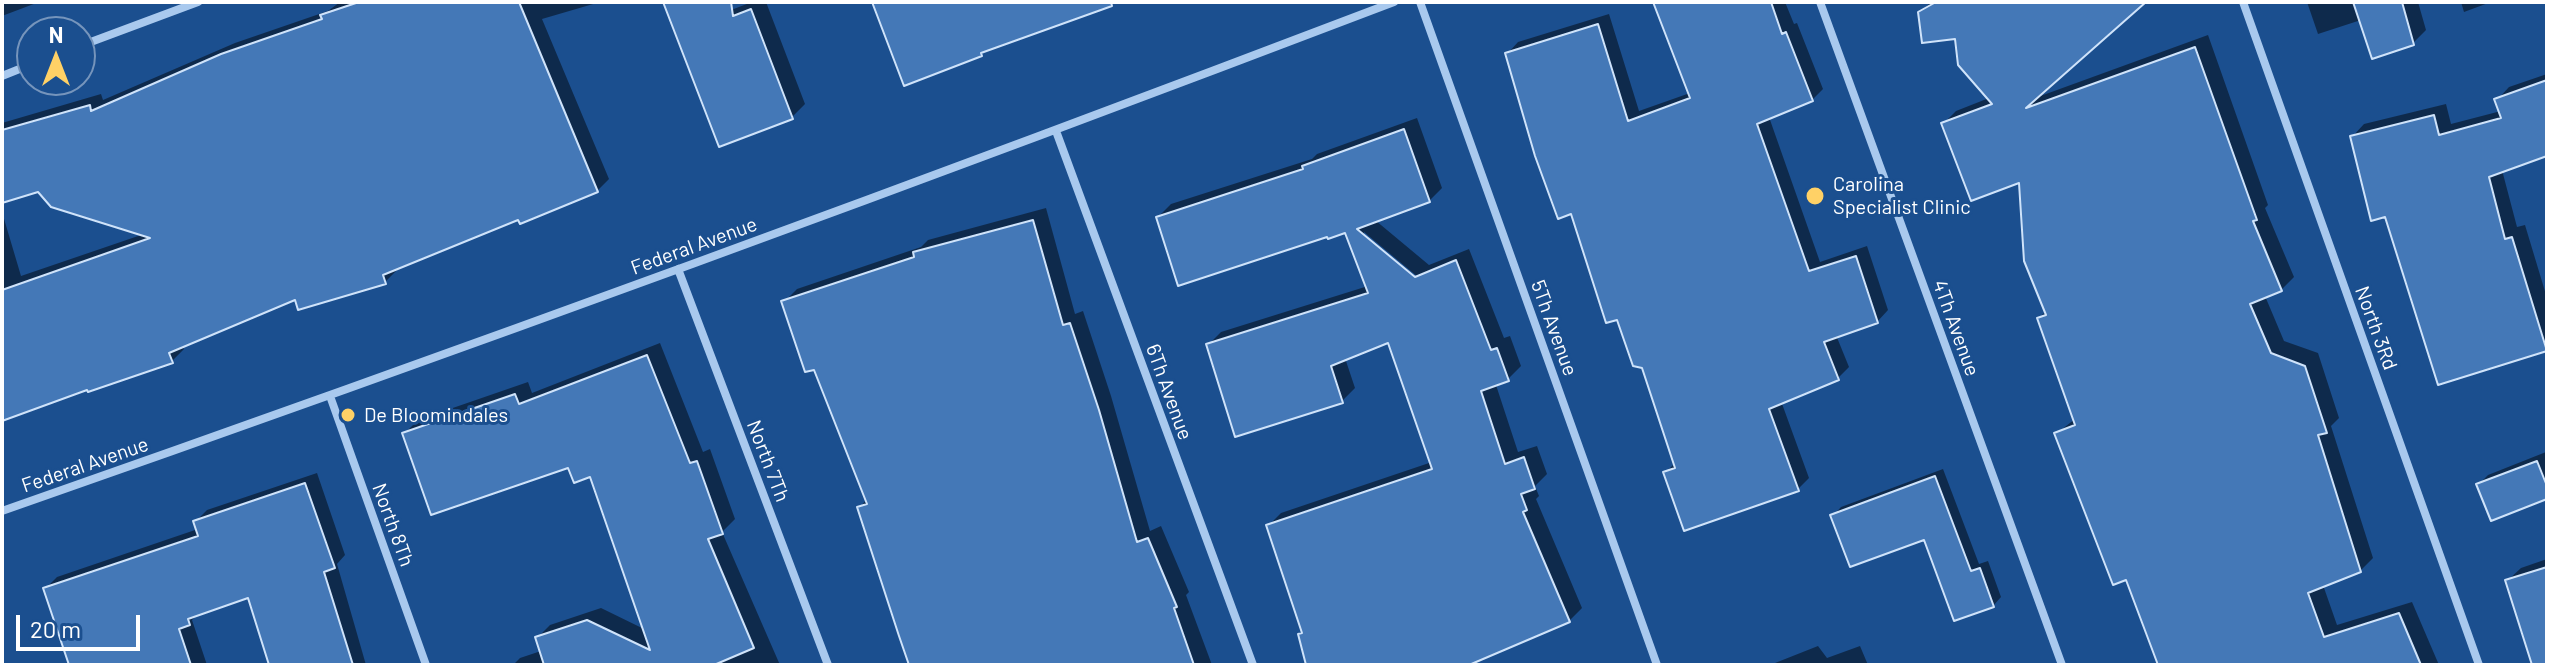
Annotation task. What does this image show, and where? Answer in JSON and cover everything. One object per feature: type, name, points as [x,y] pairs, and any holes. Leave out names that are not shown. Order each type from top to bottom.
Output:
[{"type":"street","points":[[96,40],[198,2]]},
{"type":"street","name":"Federal Avenue","points":[[2,511],[330,396],[1056,131],[1394,2]]},
{"type":"street","name":"5Th Avenue","points":[[1420,2],[1657,665]]},
{"type":"street","name":"4Th Avenue","points":[[1820,2],[2062,665]]},
{"type":"street","name":"North 3Rd","points":[[2243,2],[2479,665]]},
{"type":"street","name":"6Th Avenue","points":[[1056,131],[1253,665]]},
{"type":"street","name":"North 7Th","points":[[678,269],[828,665]]},
{"type":"street","name":"North 8Th","points":[[330,396],[426,665]]},
{"type":"building","points":[[359,2],[519,2],[598,192],[520,224],[518,220],[383,275],[386,284],[298,310],[295,300],[169,353],[173,363],[2,421],[2,290],[150,238],[51,207],[38,192],[2,203],[2,130],[90,105],[91,111],[221,54],[322,19],[320,15]]},
{"type":"building","points":[[663,2],[731,2],[733,16],[751,9],[793,119],[719,147]]},
{"type":"building","points":[[872,2],[1111,2],[1112,6],[981,53],[982,56],[904,86]]},
{"type":"building","points":[[1653,2],[1771,2],[1813,101],[1757,124],[1809,271],[1856,256],[1878,323],[1824,342],[1839,380],[1769,409],[1799,491],[1684,531],[1663,472],[1675,468],[1642,368],[1633,366],[1617,320],[1606,323],[1571,214],[1558,219],[1535,156],[1505,53],[1598,24],[1628,121],[1690,98]]},
{"type":"building","points":[[1936,2],[2146,2],[2026,108],[2195,47],[2257,220],[2253,221],[2282,291],[2250,304],[2271,353],[2305,366],[2327,433],[2318,435],[2361,572],[2308,593],[2324,637],[2399,613],[2421,665],[2158,665],[2126,580],[2113,585],[2054,433],[2075,425],[2037,318],[2046,315],[2024,261],[2019,183],[1971,201],[1941,123],[1992,104],[1958,65],[1955,39],[1922,43],[1918,12]]},
{"type":"building","points":[[2353,2],[2402,2],[2414,45],[2372,59]]},
{"type":"building","points":[[2547,80],[2547,156],[2489,177],[2505,239],[2512,237],[2547,351],[2438,385],[2385,217],[2371,221],[2350,136],[2434,115],[2439,135],[2501,118],[2494,99]]},
{"type":"building","points":[[1404,129],[1430,202],[1357,229],[1415,277],[1456,260],[1491,350],[1497,348],[1509,381],[1481,391],[1505,464],[1524,457],[1535,489],[1521,494],[1527,510],[1523,512],[1570,622],[1469,665],[1306,665],[1298,634],[1302,633],[1266,525],[1432,469],[1388,343],[1331,366],[1343,403],[1235,437],[1206,344],[1368,293],[1345,233],[1178,286],[1156,217],[1303,169],[1302,166]]},
{"type":"building","points":[[1033,220],[1063,325],[1070,323],[1099,410],[1137,542],[1148,538],[1177,607],[1174,608],[1194,665],[909,665],[857,507],[867,504],[814,370],[805,372],[781,301],[914,257],[913,252]]},
{"type":"building","points":[[647,355],[690,463],[697,461],[723,534],[708,539],[754,648],[714,665],[544,665],[535,637],[587,620],[650,650],[590,477],[574,483],[568,468],[431,515],[402,433],[515,394],[519,404]]},
{"type":"building","points":[[2537,461],[2547,486],[2547,499],[2491,521],[2476,484]]},
{"type":"building","points":[[1935,476],[1971,571],[1980,568],[1994,607],[1954,621],[1924,540],[1850,567],[1830,515]]},
{"type":"building","points":[[305,483],[335,568],[324,572],[353,665],[269,665],[248,598],[188,619],[190,625],[179,629],[191,665],[69,665],[43,588],[198,536],[193,521]]},
{"type":"building","points":[[2547,567],[2547,665],[2532,665],[2505,580]]},
{"type":"place","name":"Carolina Specialist Clinic","points":[[1815,196]]},
{"type":"place","name":"De Bloomindales","points":[[348,415]]}]
